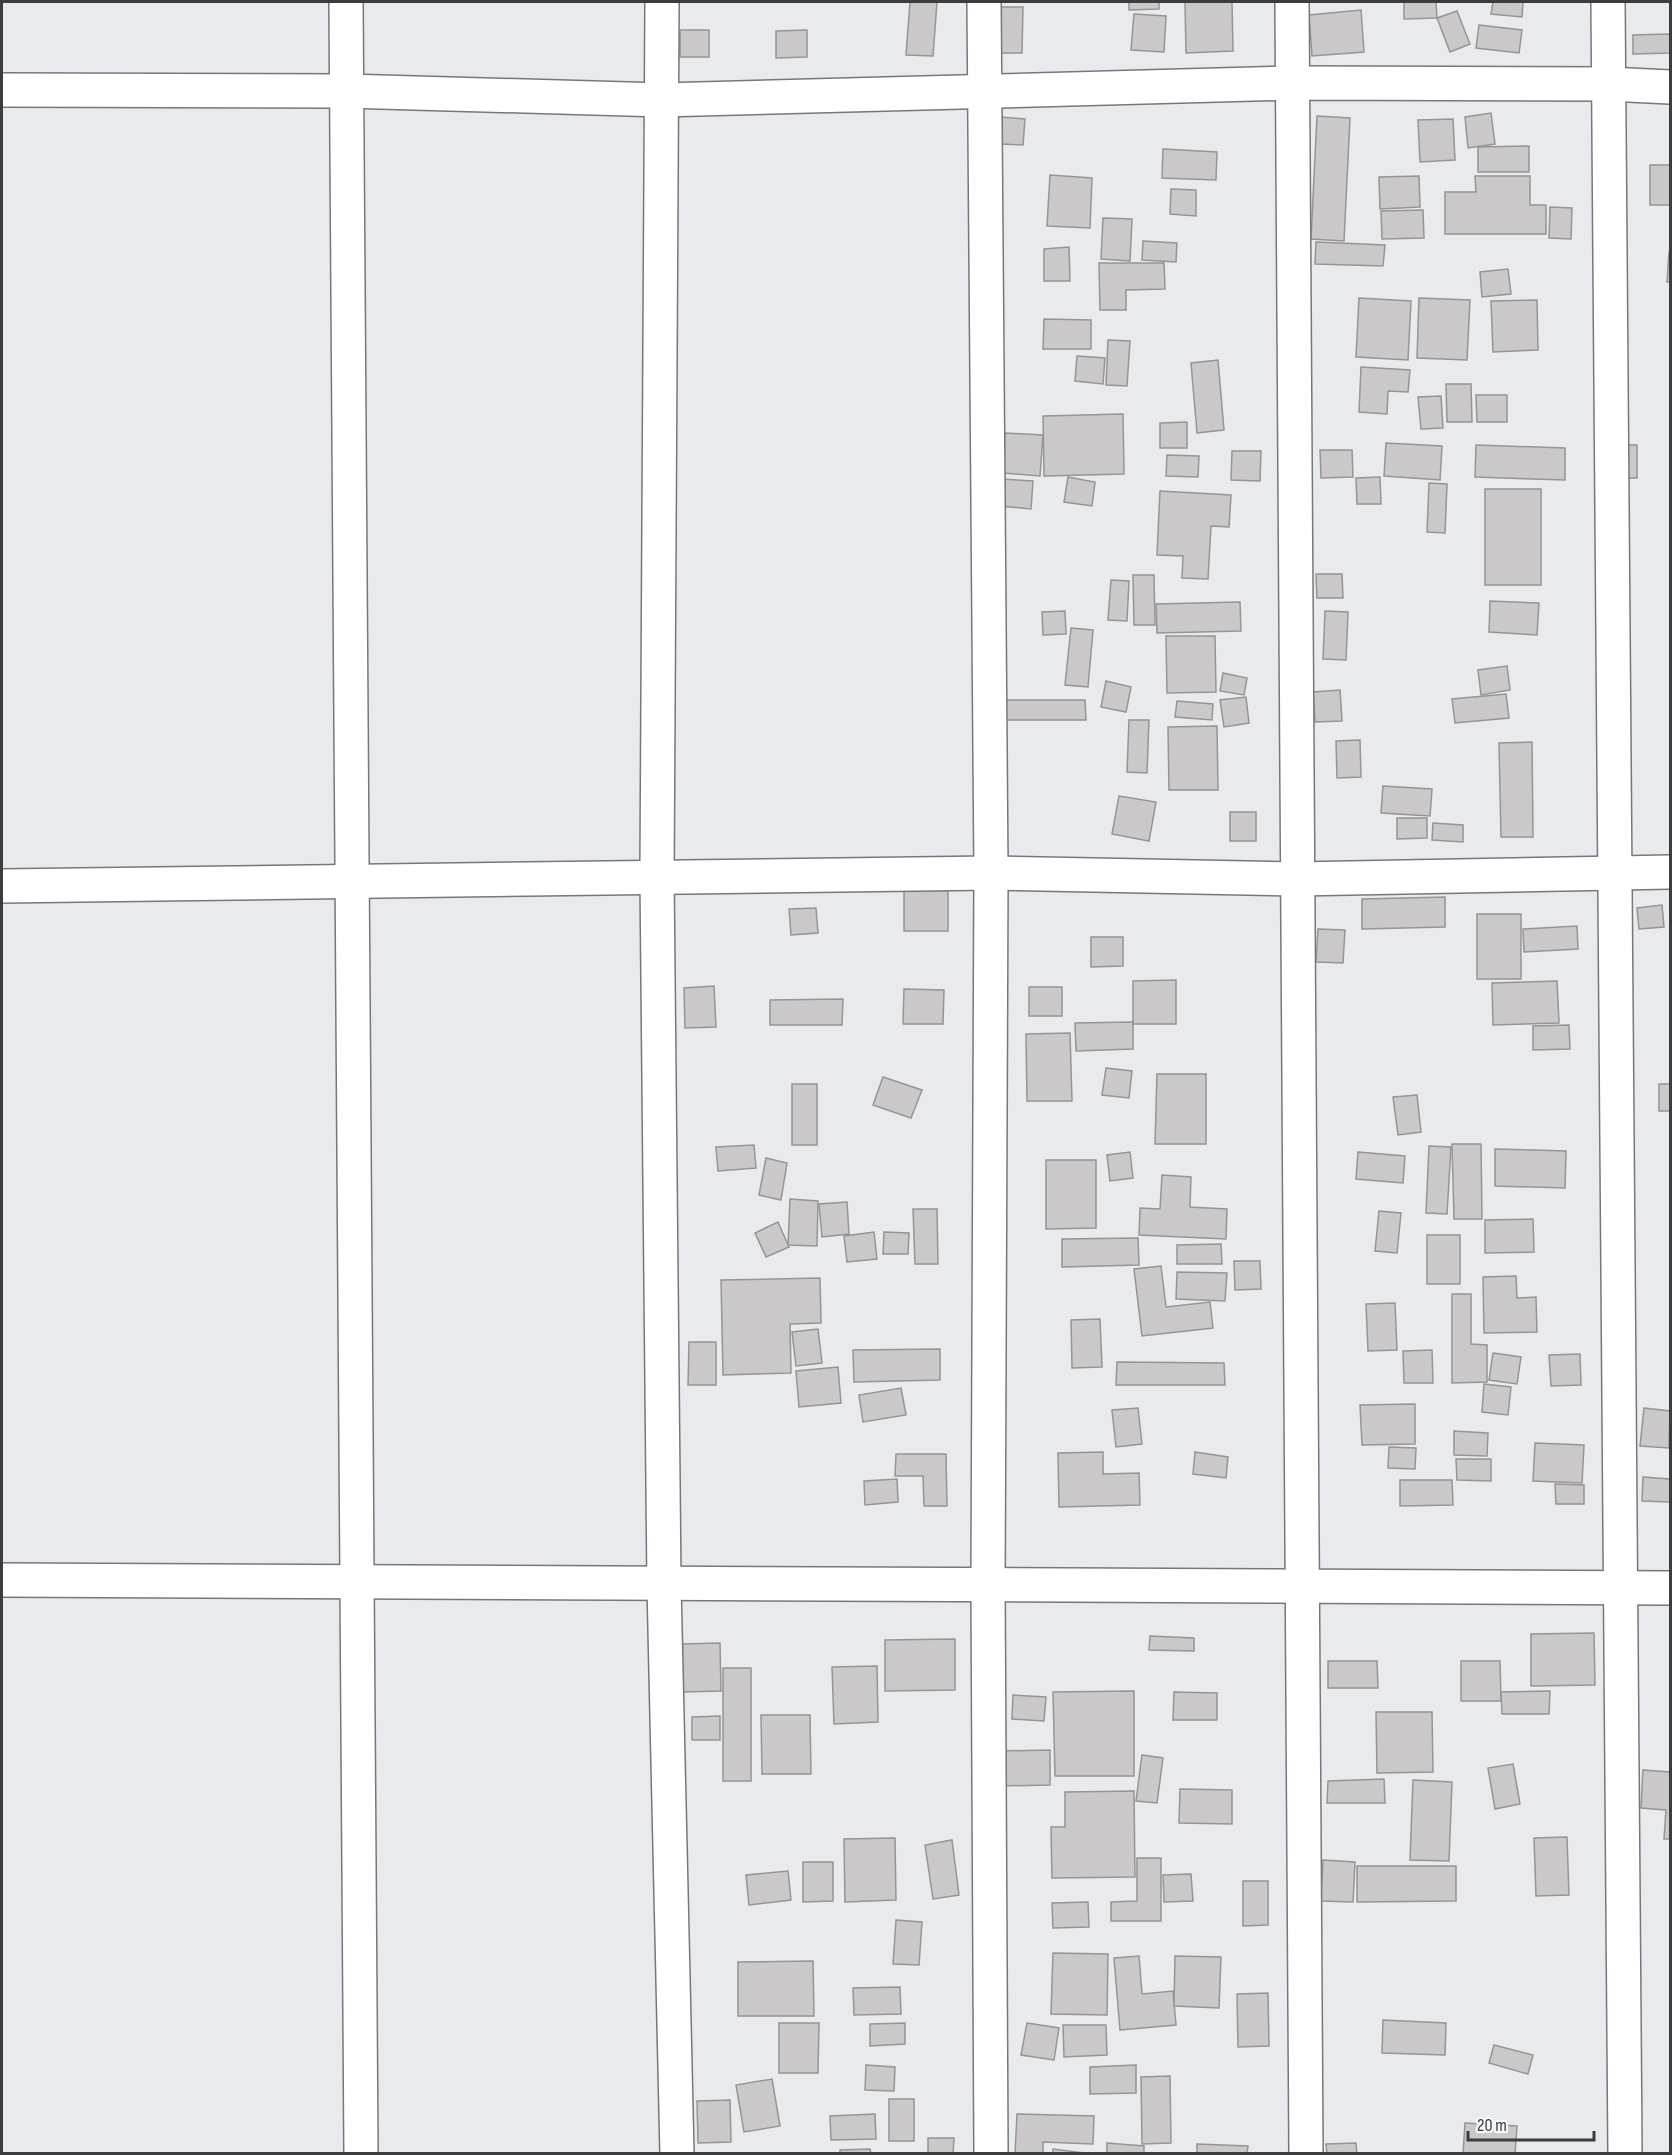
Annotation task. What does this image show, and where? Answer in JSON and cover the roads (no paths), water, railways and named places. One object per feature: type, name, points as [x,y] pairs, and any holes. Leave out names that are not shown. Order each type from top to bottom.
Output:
[{"type":"street","points":[[345,2],[361,2154]]},
{"type":"street","points":[[662,2],[657,876],[664,1585],[677,2154]]},
{"type":"street","points":[[984,2],[991,873],[988,1585],[991,2154]]},
{"type":"street","points":[[1292,2],[1306,2154]]},
{"type":"street","points":[[1608,2],[1613,873],[1622,1586],[1625,2154]]},
{"type":"street","points":[[2,90],[346,91],[663,100],[1293,83],[1608,84],[1671,87]]},
{"type":"street","points":[[2,886],[991,873],[1296,879],[1671,872]]},
{"type":"street","points":[[2,1580],[664,1585],[1302,1584],[1671,1588]]}]
